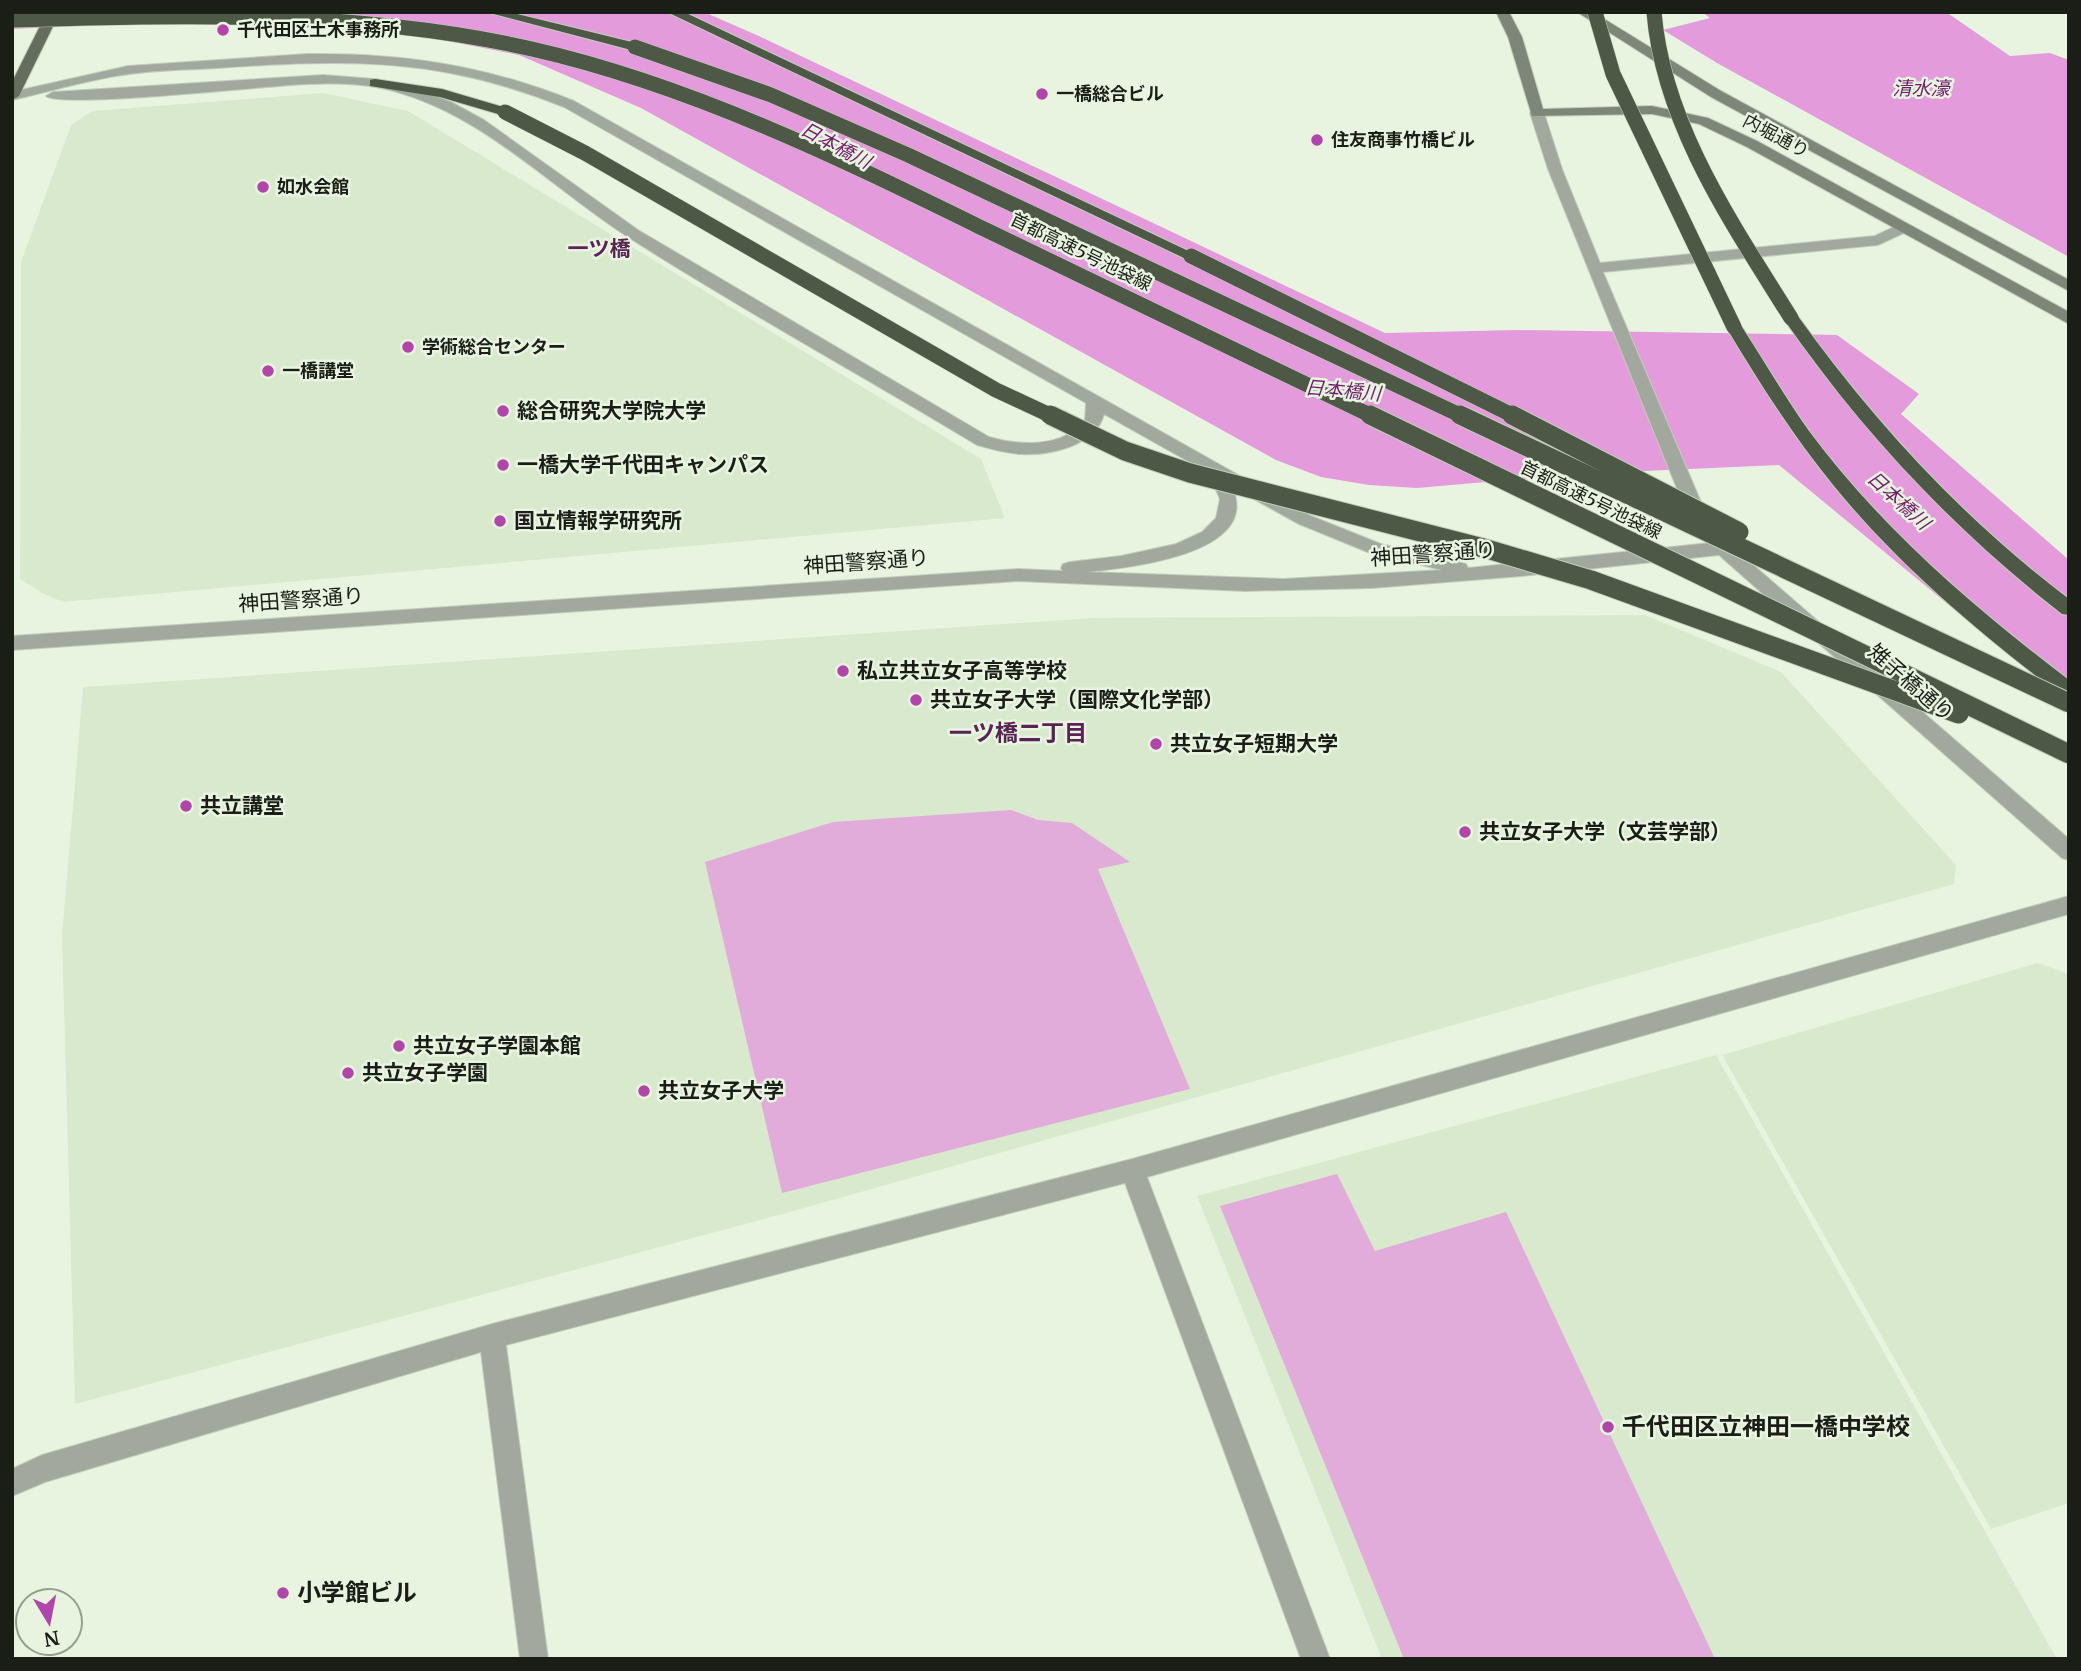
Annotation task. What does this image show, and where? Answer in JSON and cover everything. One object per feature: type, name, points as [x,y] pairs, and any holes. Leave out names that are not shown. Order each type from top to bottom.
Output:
[{"type":"highway","name":"首都高速5号池袋線","points":[[492,12],[587,34],[681,62],[829,119],[2069,703]]},
{"type":"highway","points":[[673,12],[1191,256],[1648,483],[1938,641]]},
{"type":"highway","points":[[1595,12],[1613,74],[1729,317],[1765,381],[1801,434],[1840,485],[1897,547],[1983,625],[2069,691]]},
{"type":"highway","points":[[1654,12],[1655,38],[1660,61],[1672,97],[1695,147],[1755,260],[1827,370],[1913,474],[1997,552],[2069,609]]},
{"type":"highway","name":"首都高速5号池袋線","points":[[12,20],[195,15],[301,19],[400,27],[470,36],[527,48],[602,67],[670,90],[737,115],[874,174],[2069,755]]},
{"type":"highway","points":[[376,83],[442,93],[505,112],[597,160],[996,390],[1125,452],[1191,473],[1487,549],[1591,580],[1696,616],[2069,755]]},
{"type":"main road","points":[[12,96],[54,12]]},
{"type":"main road","points":[[1502,12],[1515,37],[1537,113]]},
{"type":"main road","name":"内堀通り","points":[[1583,12],[1716,94],[2069,286]]},
{"type":"main road","name":"内堀通り","points":[[1537,113],[1652,110],[1703,121],[1752,144],[2069,319]]},
{"type":"street","points":[[1093,398],[1097,407],[1096,417],[1088,428],[1064,443],[1025,449],[1003,447],[983,441],[630,231],[475,121],[435,100],[376,83],[291,81],[103,95],[12,96],[117,72],[321,56],[369,56],[415,61],[499,77],[536,89],[569,104],[1093,398],[1305,520],[1340,536],[1411,559],[1489,573]]},
{"type":"street","name":"雉子橋通り","points":[[1537,113],[1555,169],[1614,319],[1691,501],[1723,548],[2069,852]]},
{"type":"street","points":[[1594,268],[1878,240],[1903,228]]},
{"type":"street","points":[[1018,575],[1170,552],[1209,537],[1222,526],[1230,499],[1227,486],[1215,470]]},
{"type":"street","name":"神田警察通り","points":[[12,643],[1018,575],[1251,585],[1320,584],[1489,573],[1723,548]]},
{"type":"street","points":[[12,1483],[42,1469],[492,1336],[1132,1170],[2069,905]]},
{"type":"street","points":[[1132,1170],[1316,1659]]},
{"type":"street","points":[[492,1336],[534,1659]]},
{"type":"shaded area","name":"学術総合センター","points":[[323,93],[408,111],[981,459],[1005,518],[63,602],[42,593],[20,579],[21,262],[71,125],[92,111]]},
{"type":"shaded area","name":"共立女子大学","points":[[1645,615],[1781,672],[1956,865],[1954,884],[779,1215],[75,1404],[62,936],[83,687],[1093,618]]},
{"type":"shaded area","points":[[1011,810],[1038,820],[1072,823],[1130,862],[1098,869],[1190,1089],[782,1193],[705,862],[833,822]]},
{"type":"shaded area","points":[[2037,963],[2069,974],[2069,1503],[1991,1529],[1722,1055]]},
{"type":"shaded area","name":"千代田区立神田一橋中学校","points":[[1716,1055],[2057,1659],[1382,1659],[1197,1196]]},
{"type":"shaded area","points":[[1337,1174],[1375,1251],[1506,1212],[1715,1659],[1404,1659],[1220,1206]]},
{"type":"water","name":"日本橋川","points":[[12,12],[704,12],[1385,333],[1518,330],[1837,335],[1919,394],[1901,414],[2069,560],[2069,704],[1779,465],[1577,474],[1417,488],[1369,485],[1321,477],[1276,460],[641,108],[519,55],[402,32],[240,19],[12,29]]},
{"type":"water","name":"清水濠","points":[[1702,12],[1946,12],[2010,56],[2050,53],[2069,60],[2069,257],[1717,63],[1663,30],[1710,18]]},
{"type":"place","name":"千代田区土木事務所","points":[[223,30]]},
{"type":"place","name":"一橋総合ビル","points":[[1042,94]]},
{"type":"place","name":"住友商事竹橋ビル","points":[[1317,140]]},
{"type":"place","name":"如水会館","points":[[263,187]]},
{"type":"place","name":"学術総合センター","points":[[408,347]]},
{"type":"place","name":"一橋講堂","points":[[268,371]]},
{"type":"place","name":"総合研究大学院大学","points":[[503,411]]},
{"type":"place","name":"一橋大学千代田キャンパス","points":[[503,465]]},
{"type":"place","name":"国立情報学研究所","points":[[500,521]]},
{"type":"place","name":"私立共立女子高等学校","points":[[843,671]]},
{"type":"place","name":"共立女子大学（国際文化学部）","points":[[916,700]]},
{"type":"place","name":"共立女子短期大学","points":[[1156,744]]},
{"type":"place","name":"共立講堂","points":[[186,806]]},
{"type":"place","name":"共立女子大学（文芸学部）","points":[[1465,832]]},
{"type":"place","name":"共立女子学園本館","points":[[399,1046]]},
{"type":"place","name":"共立女子学園","points":[[348,1073]]},
{"type":"place","name":"共立女子大学","points":[[644,1091]]},
{"type":"place","name":"千代田区立神田一橋中学校","points":[[1608,1427]]},
{"type":"place","name":"小学館ビル","points":[[283,1593]]},
{"type":"district","name":"一ツ橋","points":[[599,249]]},
{"type":"district","name":"一ツ橋二丁目","points":[[1018,733]]}]
